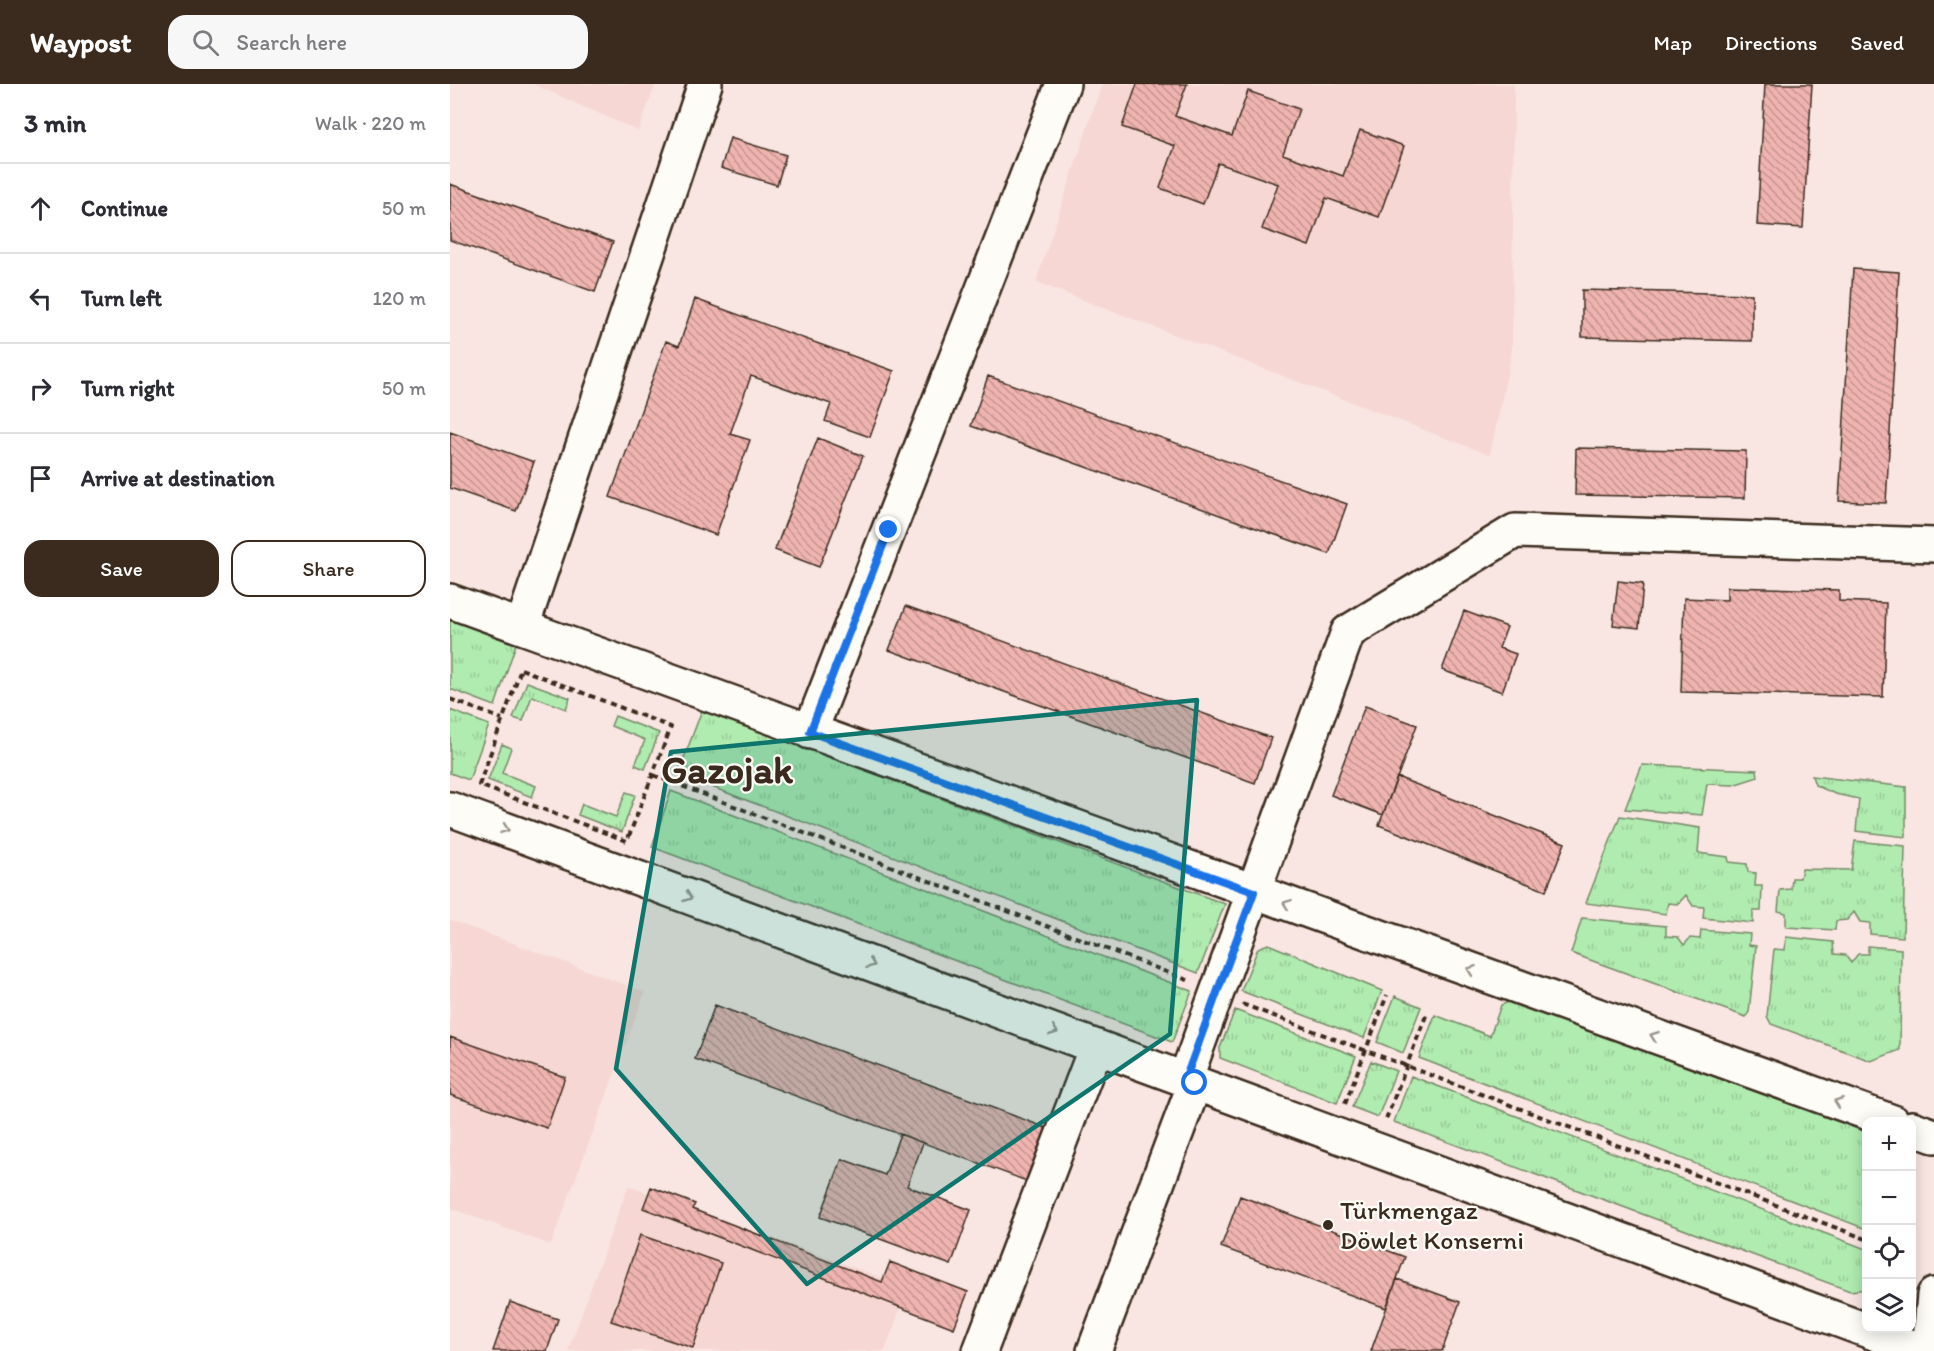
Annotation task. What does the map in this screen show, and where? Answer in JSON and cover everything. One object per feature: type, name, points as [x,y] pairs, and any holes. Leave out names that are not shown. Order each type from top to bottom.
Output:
[{"type":"street","points":[[522,627],[705,84]]},
{"type":"street","points":[[810,732],[1063,84]]},
{"type":"street","points":[[1094,1351],[1190,1082],[1254,892],[1348,632],[1515,531],[1934,545]]},
{"type":"street","points":[[450,601],[1879,1117]]},
{"type":"street","points":[[450,809],[1923,1351]]},
{"type":"street","points":[[980,1351],[1096,1047]]},
{"type":"street","points":[[1916,1130],[1934,1136]]},
{"type":"street","points":[[1929,1351],[1934,1295]]},
{"type":"path","points":[[521,669],[671,727],[653,775],[627,842],[479,785],[521,669]]},
{"type":"path","points":[[450,699],[502,719]]},
{"type":"path","points":[[653,775],[1196,984]]},
{"type":"path","points":[[1345,1104],[1387,995]]},
{"type":"path","points":[[1233,1001],[1862,1237]]},
{"type":"path","points":[[1386,1119],[1427,1013]]},
{"type":"highlighted area","points":[[1197,700],[1170,1034],[807,1284],[616,1069],[671,752]]},
{"type":"shaded area","points":[[533,84],[656,84],[638,131]]},
{"type":"shaded area","points":[[1102,84],[1514,84],[1512,351],[1490,455],[1036,282]]},
{"type":"shaded area","points":[[450,920],[645,992],[551,1245],[450,1208]]},
{"type":"shaded area","points":[[628,1186],[908,1287],[885,1351],[568,1351]]},
{"type":"green space","points":[[450,620],[516,644],[495,706],[450,689]]},
{"type":"green space","points":[[527,682],[570,698],[566,709],[532,696],[523,721],[513,718]]},
{"type":"green space","points":[[450,710],[489,725],[469,780],[450,773]]},
{"type":"green space","points":[[702,710],[1225,904],[1198,973],[678,774]]},
{"type":"green space","points":[[615,716],[659,733],[645,769],[635,765],[645,740],[611,726]]},
{"type":"green space","points":[[502,744],[511,748],[502,773],[536,786],[532,797],[488,780]]},
{"type":"green space","points":[[1642,765],[1757,770],[1758,777],[1733,785],[1707,784],[1702,815],[1625,809]]},
{"type":"green space","points":[[1812,776],[1906,787],[1906,837],[1856,831],[1859,799],[1835,794],[1815,785]]},
{"type":"green space","points":[[671,791],[1192,991],[1172,1042],[652,847]]},
{"type":"green space","points":[[626,792],[635,795],[622,832],[578,815],[582,804],[616,817]]},
{"type":"green space","points":[[1620,816],[1700,828],[1698,853],[1728,857],[1729,862],[1747,864],[1748,872],[1756,873],[1755,886],[1762,886],[1761,911],[1753,911],[1753,923],[1703,918],[1704,907],[1693,906],[1686,895],[1678,904],[1668,903],[1666,914],[1586,903]]},
{"type":"green space","points":[[1855,841],[1905,846],[1903,937],[1870,934],[1870,923],[1860,922],[1854,912],[1847,920],[1836,921],[1835,930],[1786,927],[1786,913],[1778,911],[1780,890],[1791,889],[1792,878],[1800,878],[1802,869],[1851,870]]},
{"type":"green space","points":[[1582,918],[1666,926],[1666,936],[1678,937],[1684,945],[1690,938],[1700,939],[1701,930],[1750,934],[1749,945],[1756,946],[1749,1012],[1746,1017],[1571,953]]},
{"type":"green space","points":[[1786,937],[1833,942],[1834,954],[1845,955],[1851,963],[1858,954],[1868,954],[1868,946],[1901,949],[1900,1050],[1871,1061],[1771,1024],[1767,1016],[1774,949],[1785,950]]},
{"type":"green space","points":[[1268,944],[1382,991],[1364,1038],[1241,991],[1258,948]]},
{"type":"green space","points":[[1395,996],[1421,1007],[1403,1053],[1377,1042]]},
{"type":"green space","points":[[1511,1001],[1862,1131],[1862,1227],[1419,1058],[1435,1015],[1490,1036],[1501,1005]]},
{"type":"green space","points":[[1235,1010],[1356,1056],[1337,1103],[1220,1058],[1220,1048]]},
{"type":"green space","points":[[1371,1061],[1396,1071],[1378,1117],[1352,1107]]},
{"type":"green space","points":[[1411,1076],[1862,1247],[1862,1290],[1850,1291],[1394,1122]]},
{"type":"building","points":[[1137,84],[1187,84],[1175,116],[1232,136],[1248,91],[1299,109],[1283,154],[1343,176],[1360,130],[1404,146],[1379,217],[1326,198],[1309,246],[1262,229],[1278,184],[1218,163],[1203,204],[1160,188],[1175,146],[1122,127]]},
{"type":"building","points":[[1765,84],[1812,84],[1803,228],[1757,225]]},
{"type":"building","points":[[730,138],[786,155],[777,185],[721,168]]},
{"type":"building","points":[[450,184],[613,242],[595,292],[450,240]]},
{"type":"building","points":[[1853,269],[1899,272],[1886,503],[1839,501]]},
{"type":"building","points":[[1582,290],[1752,294],[1752,341],[1582,337]]},
{"type":"building","points":[[695,299],[894,371],[870,437],[825,421],[831,404],[751,376],[730,434],[750,440],[716,535],[610,497],[666,341],[679,346]]},
{"type":"building","points":[[988,376],[1347,504],[1329,554],[971,426]]},
{"type":"building","points":[[450,432],[534,462],[516,511],[450,488]]},
{"type":"building","points":[[818,438],[863,456],[819,567],[775,550]]},
{"type":"building","points":[[1576,448],[1746,451],[1745,498],[1575,495]]},
{"type":"building","points":[[1618,581],[1643,584],[1639,628],[1613,625]]},
{"type":"building","points":[[1727,587],[1839,590],[1839,601],[1886,603],[1883,697],[1681,692],[1684,598],[1727,600]]},
{"type":"building","points":[[906,606],[1271,738],[1255,783],[889,650]]},
{"type":"building","points":[[1464,611],[1507,627],[1499,648],[1516,654],[1502,692],[1442,670]]},
{"type":"building","points":[[1365,706],[1417,725],[1383,815],[1331,795]]},
{"type":"building","points":[[1397,777],[1565,843],[1546,891],[1379,825]]},
{"type":"building","points":[[715,1005],[1055,1131],[1035,1184],[695,1059]]},
{"type":"building","points":[[450,1037],[565,1077],[547,1128],[450,1095]]},
{"type":"building","points":[[900,1134],[923,1143],[907,1186],[971,1210],[951,1265],[820,1217],[842,1159],[885,1175]]},
{"type":"building","points":[[651,1187],[695,1204],[692,1209],[882,1282],[890,1262],[968,1292],[954,1328],[643,1208]]},
{"type":"building","points":[[1240,1196],[1405,1257],[1386,1308],[1221,1247]]},
{"type":"building","points":[[640,1235],[721,1263],[693,1348],[611,1321]]},
{"type":"building","points":[[1397,1279],[1460,1302],[1442,1351],[1371,1351]]},
{"type":"building","points":[[510,1302],[558,1319],[547,1351],[493,1351]]},
{"type":"place","name":"Türkmengaz Döwlet Konserni","points":[[1328,1225]]},
{"type":"district","name":"Gazojak","points":[[727,770]]},
{"type":"route","points":[[889,530],[810,732],[1254,892],[1185,1080],[1195,1083]]}]
